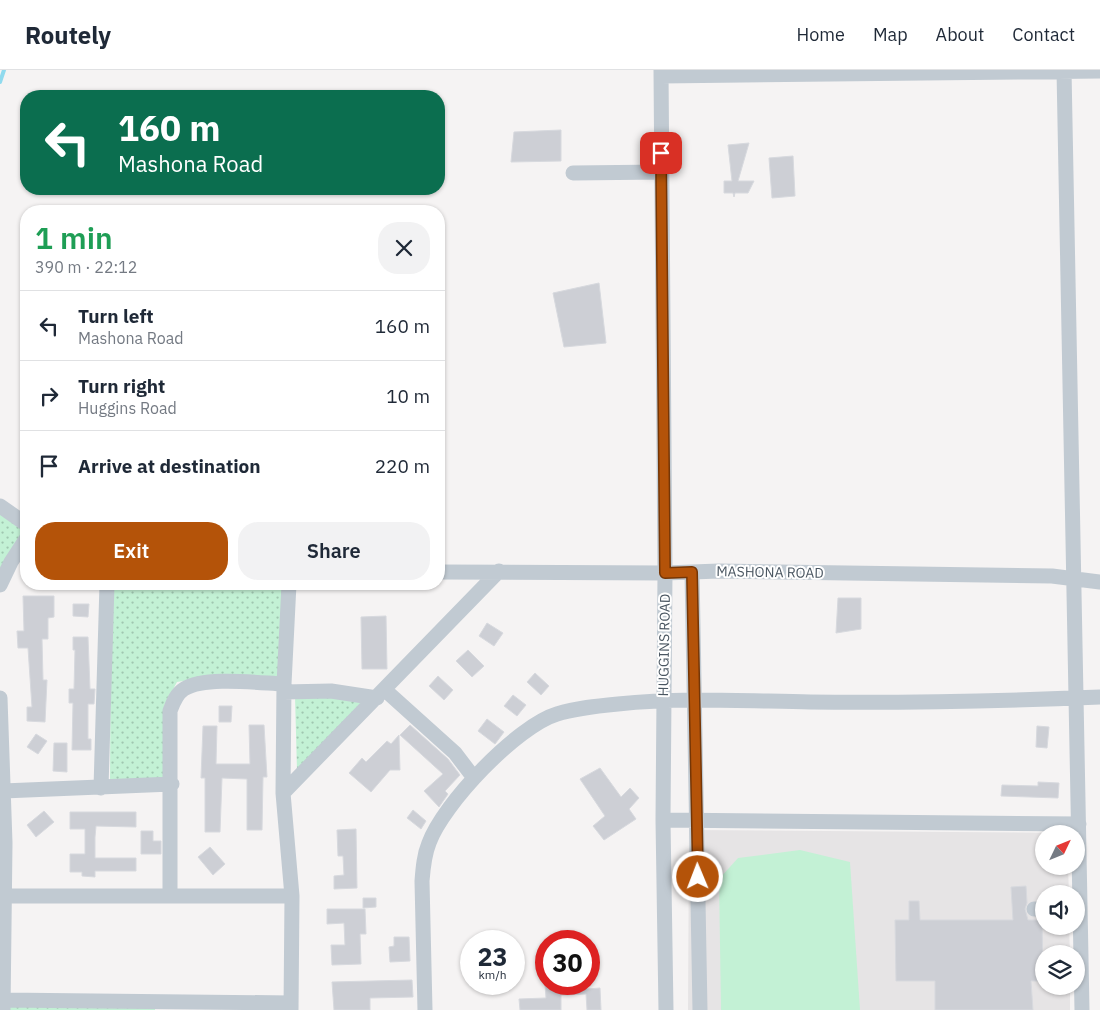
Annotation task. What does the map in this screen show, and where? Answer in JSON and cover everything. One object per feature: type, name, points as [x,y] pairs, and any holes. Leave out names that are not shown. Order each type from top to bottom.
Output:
[{"type":"street","points":[[1064,70],[1075,577],[1078,885]]},
{"type":"street","points":[[661,73],[1100,71]]},
{"type":"street","name":"HUGGINS ROAD","points":[[661,73],[666,1010]]},
{"type":"street","points":[[573,173],[662,172]]},
{"type":"street","points":[[0,506],[20,520]]},
{"type":"street","points":[[0,585],[20,548]]},
{"type":"street","points":[[283,793],[499,571]]},
{"type":"street","name":"MASHONA ROAD","points":[[445,572],[692,572],[1075,577],[1100,582]]},
{"type":"street","points":[[692,572],[700,1010]]},
{"type":"street","points":[[101,788],[107,590]]},
{"type":"street","points":[[0,698],[3,791],[3,1005],[292,1006],[292,896],[283,793],[284,688],[289,590]]},
{"type":"street","points":[[170,896],[172,784],[170,712],[174,699],[182,690],[191,685],[209,682],[381,694],[455,753],[474,778]]},
{"type":"street","points":[[425,1010],[423,863],[429,842],[441,821],[474,778],[528,728],[542,719],[593,707],[663,699],[867,702],[1100,697]]},
{"type":"street","points":[[3,791],[172,784]]},
{"type":"street","points":[[664,820],[1079,824]]},
{"type":"street","points":[[4,896],[292,896]]},
{"type":"street","points":[[1079,935],[1082,1010]]},
{"type":"shaded area","points":[[689,830],[1035,833],[1035,875],[1068,875],[1069,885],[1035,885],[1035,935],[1069,935],[1070,945],[1035,945],[1035,995],[1070,995],[1070,1010],[688,1010]]},
{"type":"green space","points":[[0,514],[20,528],[20,540],[0,573]]},
{"type":"green space","points":[[112,590],[284,590],[280,678],[208,677],[177,682],[164,706],[167,781],[110,783]]},
{"type":"green space","points":[[295,696],[368,700],[297,771]]},
{"type":"green space","points":[[800,850],[850,862],[860,1010],[721,1010],[719,879],[738,858]]},
{"type":"green space","points":[[10,1006],[155,1006],[155,1010],[10,1010]]},
{"type":"building","points":[[561,130],[561,161],[511,162],[514,132]]},
{"type":"building","points":[[749,143],[738,181],[754,181],[748,193],[735,193],[734,197],[733,193],[724,193],[724,181],[732,181],[728,145]]},
{"type":"building","points":[[793,156],[795,196],[772,198],[769,158]]},
{"type":"building","points":[[599,283],[606,343],[564,347],[553,293]]},
{"type":"building","points":[[23,596],[54,596],[54,617],[48,618],[48,639],[42,639],[43,680],[47,680],[45,722],[27,721],[27,707],[32,707],[28,648],[18,648],[17,631],[24,631]]},
{"type":"building","points":[[838,598],[861,598],[861,629],[836,633]]},
{"type":"building","points":[[73,604],[89,604],[88,617],[73,616]]},
{"type":"building","points":[[386,616],[387,669],[362,669],[361,617]]},
{"type":"building","points":[[487,623],[503,633],[494,646],[479,636]]},
{"type":"building","points":[[73,637],[88,637],[90,689],[95,689],[94,704],[88,704],[88,739],[91,739],[91,750],[72,750],[73,703],[69,703],[69,689],[74,689],[75,650],[73,650]]},
{"type":"building","points":[[468,650],[484,666],[472,677],[456,661]]},
{"type":"building","points":[[535,673],[549,686],[541,695],[527,682]]},
{"type":"building","points":[[438,676],[453,690],[444,700],[429,686]]},
{"type":"building","points":[[513,695],[526,705],[517,716],[504,706]]},
{"type":"building","points":[[219,706],[232,706],[231,722],[219,722]]},
{"type":"building","points":[[487,719],[504,732],[495,744],[478,731]]},
{"type":"building","points":[[249,725],[264,725],[267,777],[263,777],[262,830],[247,830],[247,779],[222,778],[220,832],[205,832],[205,778],[201,778],[203,726],[217,726],[216,764],[250,764]]},
{"type":"building","points":[[410,725],[448,759],[460,775],[445,791],[448,794],[439,807],[424,791],[443,774],[400,735]]},
{"type":"building","points":[[1037,726],[1049,727],[1047,748],[1036,747]]},
{"type":"building","points":[[36,734],[47,741],[38,754],[27,747]]},
{"type":"building","points":[[399,735],[400,770],[390,770],[371,792],[349,773],[362,758],[366,762],[387,741],[391,744]]},
{"type":"building","points":[[54,743],[67,743],[67,772],[53,771]]},
{"type":"building","points":[[600,768],[621,797],[630,788],[639,798],[629,809],[636,819],[604,840],[593,826],[605,816],[580,779]]},
{"type":"building","points":[[1038,782],[1059,783],[1058,798],[1001,796],[1002,785],[1038,786]]},
{"type":"building","points":[[413,810],[426,821],[421,829],[407,818]]},
{"type":"building","points":[[44,811],[54,822],[36,837],[27,825]]},
{"type":"building","points":[[70,812],[136,812],[136,827],[96,826],[95,858],[136,858],[136,871],[95,871],[95,877],[82,876],[82,872],[70,872],[70,854],[85,854],[85,829],[70,829]]},
{"type":"building","points":[[356,829],[357,888],[334,889],[334,876],[344,875],[343,856],[338,856],[337,830]]},
{"type":"building","points":[[141,831],[153,831],[153,841],[161,841],[161,854],[141,854]]},
{"type":"building","points":[[210,847],[225,864],[213,875],[198,857]]},
{"type":"building","points":[[1026,886],[1027,903],[1025,909],[1028,920],[1035,920],[1035,935],[1042,935],[1042,945],[1035,945],[1035,981],[1031,981],[1033,1010],[935,1010],[935,981],[896,981],[895,920],[909,920],[909,901],[919,901],[920,920],[1013,920],[1011,887]]},
{"type":"building","points":[[363,898],[376,898],[376,907],[363,908]]},
{"type":"building","points":[[327,909],[365,909],[366,934],[360,934],[361,964],[332,965],[331,945],[345,945],[344,923],[327,924]]},
{"type":"building","points":[[394,937],[409,937],[410,961],[390,962],[389,947],[394,946]]},
{"type":"building","points":[[412,980],[413,997],[370,998],[370,1010],[334,1010],[332,982]]},
{"type":"building","points":[[600,988],[601,1010],[587,1010],[586,995],[600,995]]},
{"type":"building","points":[[546,995],[561,995],[561,1010],[520,1010],[519,999],[546,998]]},
{"type":"waterway","points":[[0,82],[4,70]]},
{"type":"route","points":[[661,153],[665,573],[692,572],[693,700],[698,877]]}]
